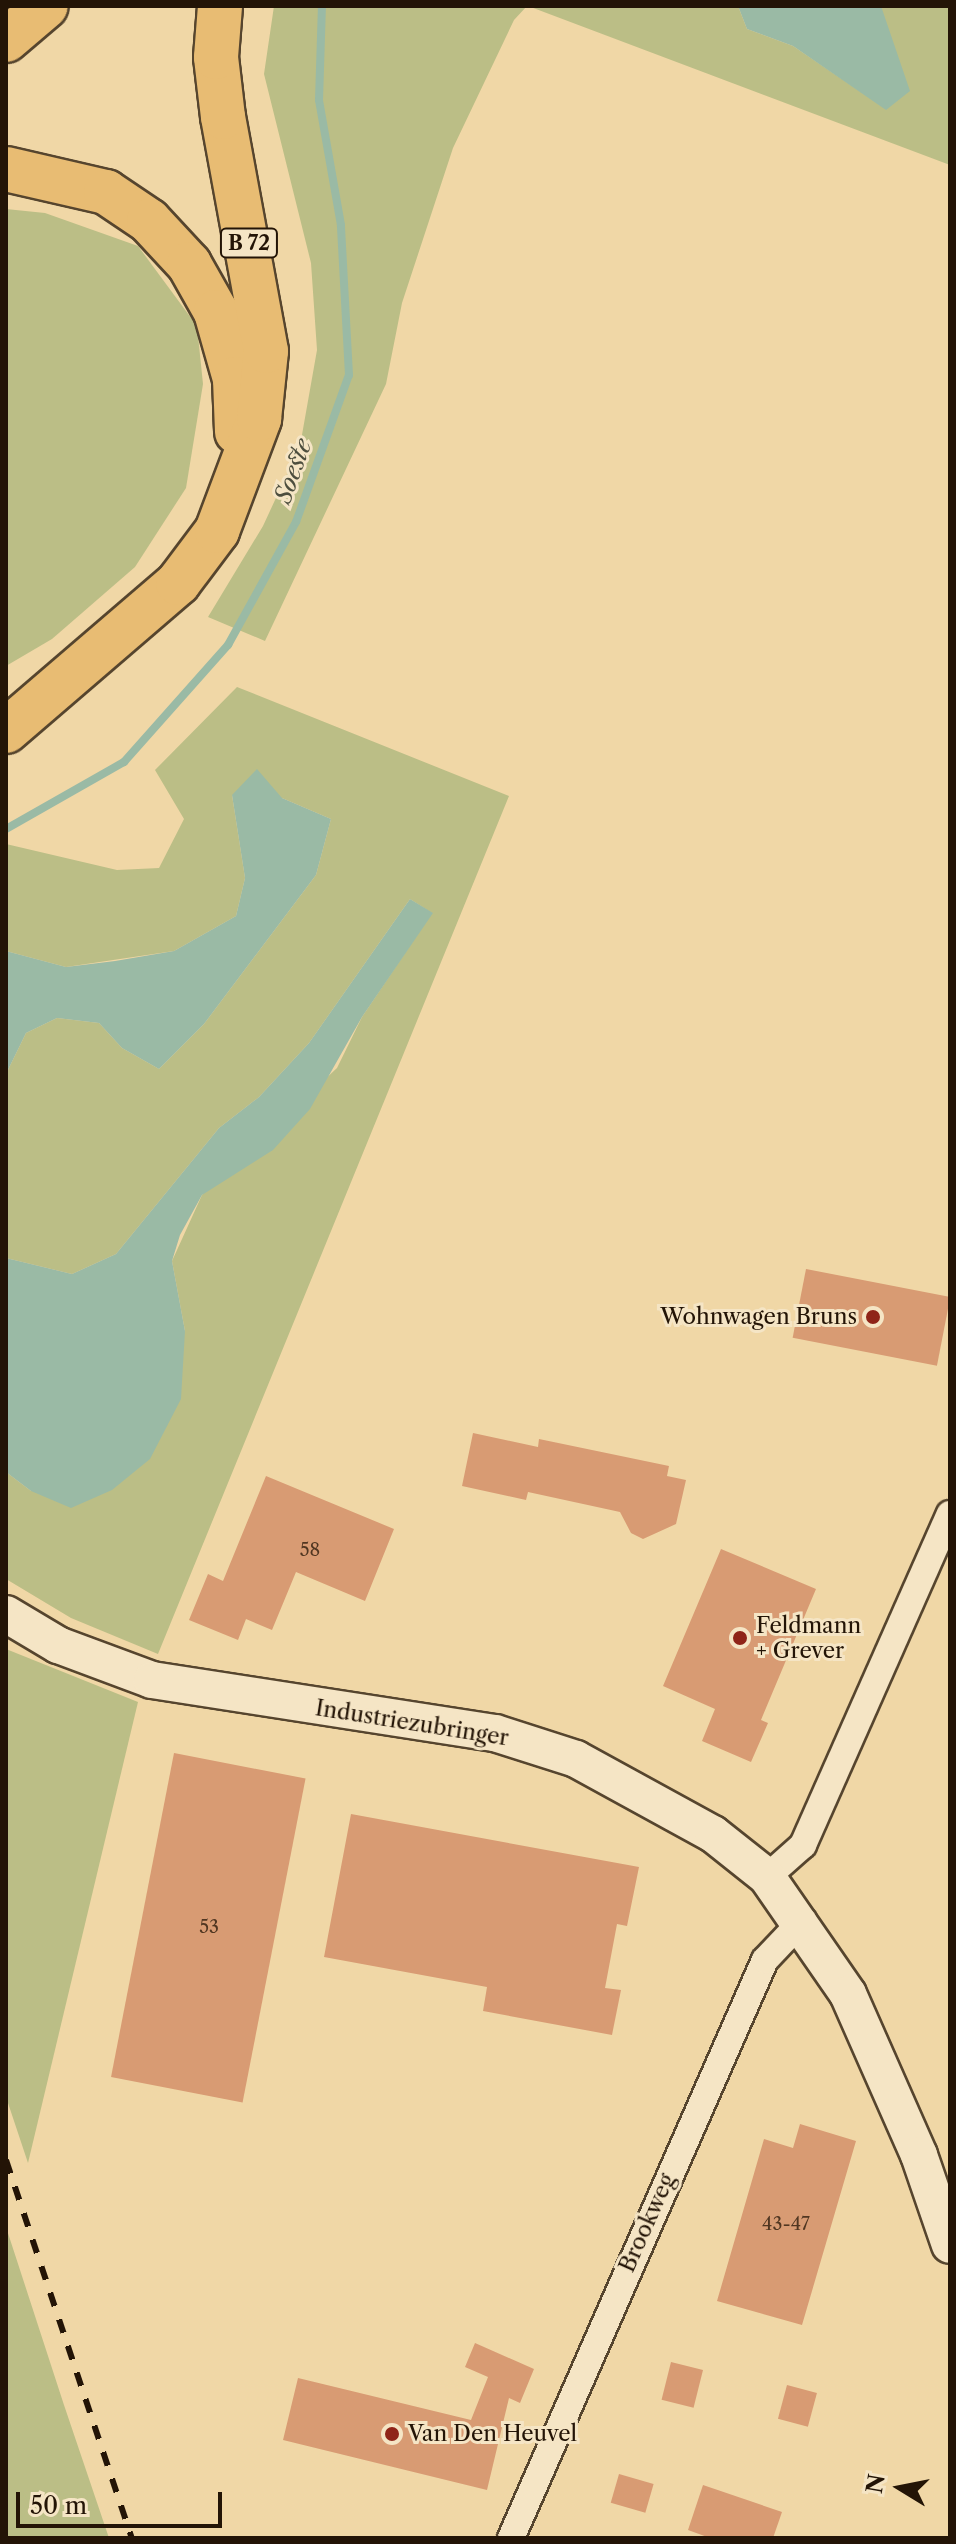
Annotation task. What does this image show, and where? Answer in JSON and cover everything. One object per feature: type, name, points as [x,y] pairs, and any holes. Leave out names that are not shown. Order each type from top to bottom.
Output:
[{"type":"highway","points":[[6,14],[10,6]]},
{"type":"highway","points":[[6,40],[46,6]]},
{"type":"highway","name":"B 72","points":[[220,6],[216,57],[223,117],[266,351],[259,419],[236,478]]},
{"type":"highway","points":[[6,169],[106,192],[149,221],[189,264],[216,312],[235,379],[236,478],[217,531],[178,583],[6,731]]},
{"type":"street","points":[[767,1877],[803,1845],[950,1514]]},
{"type":"street","name":"Industriezubringer","points":[[6,1614],[58,1645],[152,1680],[495,1733],[576,1759],[651,1795],[767,1877],[803,1920],[848,1994],[886,2074],[950,2245]]},
{"type":"street","name":"Brookweg","points":[[511,2538],[765,1960],[803,1920]]},
{"type":"green space","points":[[274,6],[527,6],[514,20],[453,148],[402,303],[386,384],[265,641],[208,617],[263,526],[300,446],[317,350],[311,263],[264,74]]},
{"type":"green space","points":[[528,6],[738,6],[747,29],[793,46],[886,109],[881,6],[950,6],[950,165]]},
{"type":"green space","points":[[6,209],[45,213],[138,246],[197,326],[203,384],[186,488],[135,567],[52,639],[6,666]]},
{"type":"green space","points":[[237,687],[509,796],[158,1654],[71,1618],[6,1579],[6,1472],[31,1491],[185,1331],[172,1261],[202,1195],[337,1068],[362,1017],[432,913],[410,899],[309,1043],[259,1097],[219,1128],[116,1254],[72,1274],[6,1258],[6,1074],[26,1033],[57,1018],[99,1023],[122,1048],[159,1069],[204,1024],[316,875],[331,819],[282,798],[232,795],[245,878],[236,916],[174,951],[66,967],[6,951],[6,844],[117,870],[159,868],[184,819],[155,770]]},
{"type":"green space","points":[[6,1649],[138,1702],[28,2163],[6,2097]]},
{"type":"green space","points":[[6,2227],[64,2405],[109,2538],[6,2538]]},
{"type":"shaded area","points":[[738,6],[881,6],[910,91],[886,110],[793,46],[747,29]]},
{"type":"shaded area","points":[[257,769],[282,798],[331,819],[316,875],[204,1024],[159,1069],[122,1048],[99,1023],[57,1018],[26,1033],[6,1074],[6,951],[66,967],[115,961],[174,951],[236,916],[245,878],[232,795]]},
{"type":"shaded area","points":[[410,899],[433,913],[362,1017],[310,1109],[273,1150],[202,1195],[180,1235],[172,1261],[185,1331],[181,1399],[150,1459],[112,1490],[71,1508],[31,1491],[6,1472],[6,1258],[72,1274],[116,1254],[219,1128],[259,1097],[309,1043]]},
{"type":"building","name":"Wohnwagen Bruns","points":[[806,1269],[950,1297],[937,1366],[793,1338]]},
{"type":"building","points":[[473,1433],[538,1447],[539,1439],[669,1466],[667,1476],[686,1480],[676,1524],[643,1539],[631,1533],[620,1512],[528,1492],[526,1500],[462,1486]]},
{"type":"building","points":[[266,1476],[394,1529],[365,1601],[296,1572],[272,1630],[246,1619],[238,1640],[189,1620],[208,1574],[223,1581]]},
{"type":"building","name":"Feldmann + Grever","points":[[721,1549],[816,1589],[761,1720],[768,1723],[751,1762],[702,1741],[715,1709],[663,1686]]},
{"type":"building","points":[[174,1753],[306,1779],[243,2103],[111,2077]]},
{"type":"building","points":[[351,1814],[639,1867],[627,1926],[617,1924],[605,1988],[621,1990],[612,2035],[483,2011],[487,1987],[324,1957]]},
{"type":"building","points":[[800,2124],[856,2141],[802,2325],[717,2301],[764,2139],[793,2148]]},
{"type":"building","name":"Van Den Heuvel","points":[[475,2343],[534,2369],[520,2403],[509,2398],[487,2490],[283,2440],[298,2378],[471,2420],[488,2377],[465,2367]]},
{"type":"building","points":[[671,2362],[703,2370],[694,2408],[662,2400]]},
{"type":"building","points":[[787,2385],[817,2393],[808,2427],[778,2419]]},
{"type":"building","points":[[619,2474],[654,2484],[645,2513],[611,2503]]},
{"type":"building","points":[[703,2485],[782,2512],[773,2538],[710,2538],[688,2530]]},
{"type":"waterway","name":"Soeste","points":[[6,829],[124,762],[228,645],[296,522],[349,375],[341,225],[319,100],[322,6]]},
{"type":"railway","points":[[6,2160],[132,2538]]},
{"type":"place","name":"Wohnwagen Bruns","points":[[873,1317]]},
{"type":"place","name":"Feldmann + Grever","points":[[740,1638]]},
{"type":"place","name":"Van Den Heuvel","points":[[392,2434]]}]
